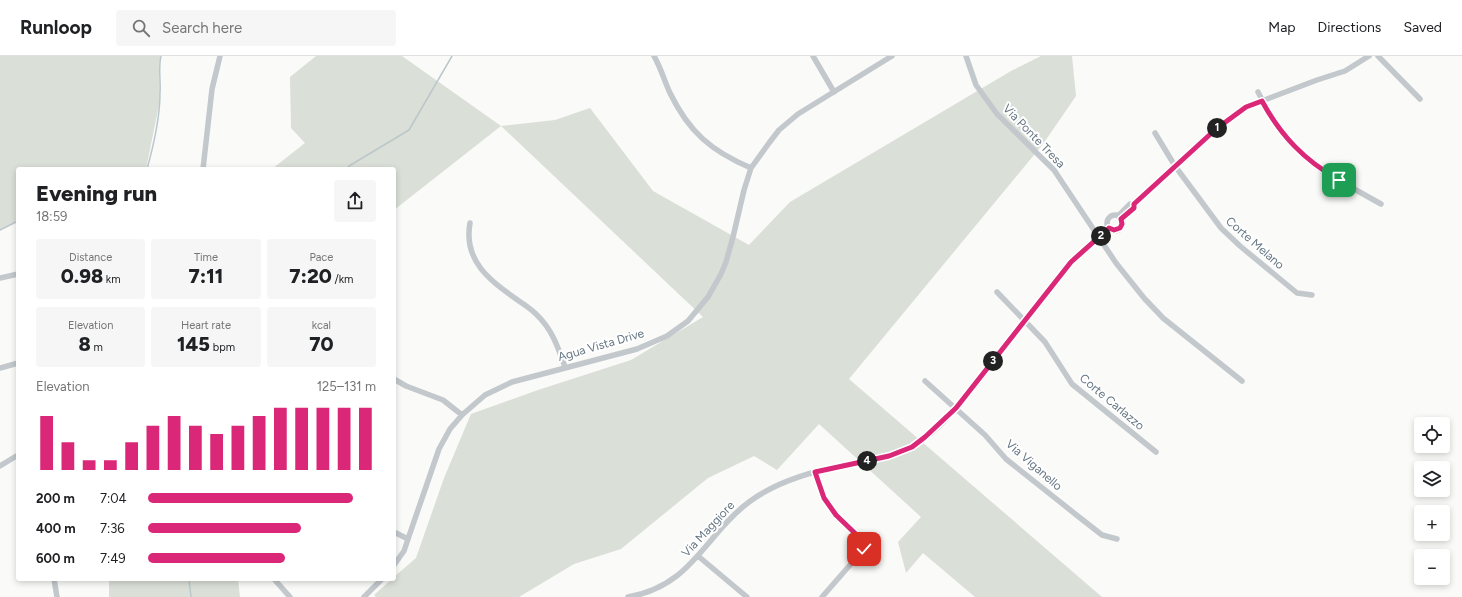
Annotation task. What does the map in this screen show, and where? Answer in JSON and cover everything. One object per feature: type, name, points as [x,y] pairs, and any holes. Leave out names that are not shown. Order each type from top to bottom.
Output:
[{"type":"street","points":[[203,167],[212,90],[220,56]]},
{"type":"street","points":[[654,56],[661,68],[672,97],[691,128],[718,151],[752,168]]},
{"type":"street","points":[[813,56],[834,92]]},
{"type":"street","name":"Agua Vista Drive","points":[[396,562],[404,551],[439,449],[447,433],[462,415],[481,398],[502,386],[522,378],[637,349],[667,336],[691,318],[708,297],[724,268],[744,190],[752,168],[774,136],[785,124],[798,114],[892,56]]},
{"type":"street","name":"Via Ponte Tresa","points":[[966,56],[976,85],[996,114],[1054,170],[1099,239],[1140,295],[1160,315],[1242,381]]},
{"type":"street","points":[[1120,217],[1122,224],[1118,229],[1114,230],[1109,228],[1107,224],[1108,219],[1113,215],[1120,217],[1134,208],[1134,204],[1175,166],[1228,120],[1246,107],[1317,80],[1346,71],[1369,56]]},
{"type":"street","points":[[1378,56],[1420,99]]},
{"type":"street","points":[[1258,92],[1273,120],[1290,142],[1304,156],[1322,171],[1381,204]]},
{"type":"street","name":"Corte Melano","points":[[1155,133],[1175,166],[1216,222],[1240,246],[1297,293],[1312,295]]},
{"type":"street","points":[[470,223],[469,242],[472,255],[477,265],[488,278],[533,310],[541,319],[557,343],[565,367]]},
{"type":"street","name":"Via Maggiore","points":[[628,597],[648,592],[666,584],[686,569],[731,517],[750,502],[781,483],[815,472],[882,458],[904,451],[925,437],[956,408],[1071,262],[1099,239],[1109,228]]},
{"type":"street","points":[[0,278],[16,274]]},
{"type":"street","name":"Corte Carlazzo","points":[[997,292],[1024,322],[1045,342],[1072,384],[1156,452]]},
{"type":"street","points":[[0,368],[16,364]]},
{"type":"street","points":[[396,380],[406,386],[443,400],[462,415]]},
{"type":"street","name":"Via Viganello","points":[[925,382],[985,435],[1006,459],[1102,535],[1117,538]]},
{"type":"street","points":[[0,466],[16,456]]},
{"type":"street","points":[[815,472],[824,498],[836,515],[863,541],[864,549],[822,597]]},
{"type":"street","points":[[396,533],[408,539]]},
{"type":"street","points":[[698,556],[747,597]]},
{"type":"street","points":[[54,581],[57,597]]},
{"type":"street","points":[[276,581],[290,597]]},
{"type":"street","points":[[364,597],[380,581]]},
{"type":"shaded area","points":[[0,56],[161,56],[159,65],[160,100],[146,167],[16,167],[16,222],[0,230]]},
{"type":"shaded area","points":[[316,56],[402,56],[501,126],[396,208],[396,167],[275,167],[305,143],[291,128],[290,77]]},
{"type":"shaded area","points":[[1041,56],[1072,56],[1076,96],[1043,144],[849,379],[1102,597],[975,597],[923,553],[906,573],[898,542],[921,517],[819,424],[777,470],[754,456],[708,478],[621,549],[574,564],[519,597],[376,597],[374,595],[390,581],[396,581],[396,575],[416,558],[444,478],[471,414],[538,390],[631,360],[703,317],[501,126],[555,120],[590,108],[653,191],[749,245],[790,202],[1011,71]]},
{"type":"shaded area","points":[[109,581],[238,581],[240,597],[109,597]]},
{"type":"waterway","points":[[148,167],[158,122],[161,56]]},
{"type":"waterway","points":[[348,167],[409,130],[452,56]]},
{"type":"waterway","points":[[0,230],[16,222]]},
{"type":"waterway","points":[[189,581],[191,597]]},
{"type":"route","points":[[864,549],[863,541],[844,524],[824,498],[815,472],[897,454],[912,447],[925,437],[956,408],[1071,262],[1099,239],[1109,228],[1116,230],[1120,228],[1122,226],[1121,219],[1134,208],[1134,204],[1216,129],[1246,107],[1262,101],[1273,120],[1290,142],[1322,171],[1339,180]]}]
